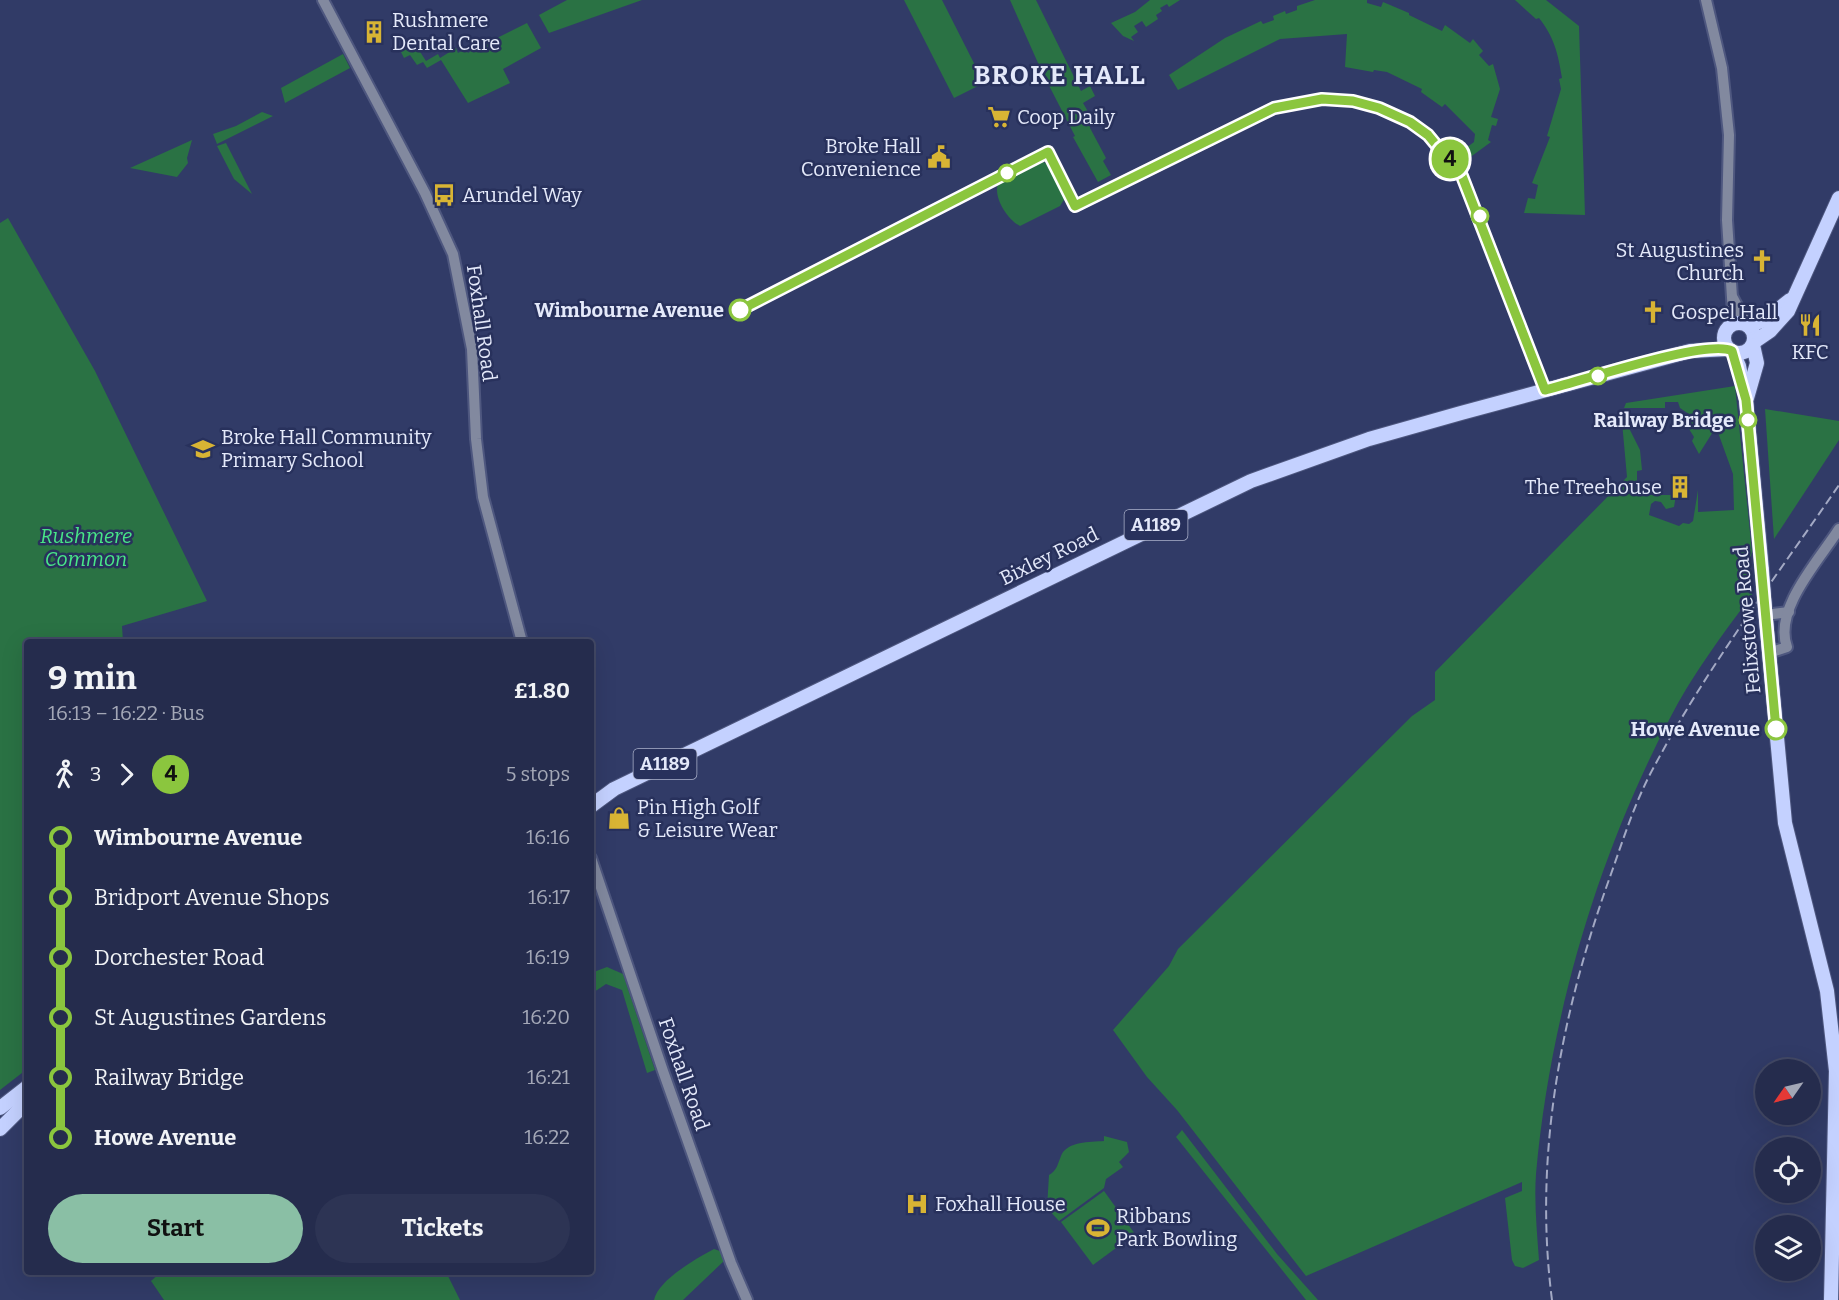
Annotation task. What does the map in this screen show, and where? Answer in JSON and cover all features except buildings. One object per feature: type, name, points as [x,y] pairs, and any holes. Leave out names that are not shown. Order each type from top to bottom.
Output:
[{"type":"main road","points":[[1792,299],[1766,319],[1728,328],[1724,341],[1731,350],[1742,353],[1781,321],[1790,308],[1792,299],[1839,198]]},
{"type":"main road","points":[[1748,324],[1754,333],[1754,344]]},
{"type":"main road","name":"Bixley Road","points":[[1690,351],[1728,328]]},
{"type":"main road","name":"Felixstowe Road","points":[[1746,400],[1757,363],[1754,344]]},
{"type":"main road","name":"Bixley Road","points":[[594,804],[614,789],[1251,481],[1369,439],[1690,351],[1731,350]]},
{"type":"main road","name":"Felixstowe Road","points":[[1731,350],[1746,400],[1785,823],[1827,991],[1836,1071],[1837,1148],[1831,1300]]},
{"type":"main road","name":"Bixley Road","points":[[594,792],[614,789]]},
{"type":"main road","points":[[0,1108],[24,1089]]},
{"type":"main road","points":[[0,1129],[24,1105]]},
{"type":"street","name":"Foxhall Road","points":[[323,0],[425,193],[453,254],[472,349],[476,439],[483,497],[521,639]]},
{"type":"street","points":[[1706,0],[1723,75],[1729,135],[1727,220],[1731,295],[1728,328]]},
{"type":"street","points":[[1731,295],[1748,324]]},
{"type":"street","points":[[1769,653],[1787,647],[1785,640],[1792,598],[1839,529]]},
{"type":"street","points":[[1765,612],[1789,612]]},
{"type":"street","name":"Foxhall Road","points":[[594,867],[663,1071],[731,1263],[747,1300]]},
{"type":"green space","points":[[567,0],[642,0],[549,33],[539,15]]},
{"type":"green space","points":[[904,0],[942,0],[984,83],[954,98]]},
{"type":"green space","points":[[1010,0],[1036,0],[1081,91],[1090,86],[1095,96],[1083,103],[1090,115],[1090,128],[1106,158],[1103,161],[1111,175],[1098,182],[1073,137],[1075,136],[1042,72]]},
{"type":"green space","points":[[1150,0],[1180,0],[1169,7],[1167,4],[1160,8],[1162,11],[1156,15],[1158,19],[1146,27],[1142,21],[1134,26],[1138,32],[1131,37],[1134,41],[1123,36],[1111,23],[1135,12]]},
{"type":"green space","points":[[1315,0],[1367,0],[1367,3],[1381,7],[1383,2],[1442,31],[1445,25],[1470,43],[1473,39],[1483,51],[1479,55],[1489,66],[1493,64],[1500,89],[1491,117],[1498,119],[1496,126],[1492,125],[1488,140],[1491,142],[1465,161],[1459,153],[1474,142],[1475,134],[1445,104],[1442,107],[1421,92],[1422,89],[1387,72],[1345,67],[1347,34],[1280,39],[1178,90],[1169,75],[1225,38],[1261,21],[1263,24],[1274,20],[1273,16],[1285,11],[1286,14],[1297,10],[1297,6]]},
{"type":"green space","points":[[1515,0],[1546,0],[1579,26],[1585,215],[1524,213],[1528,198],[1535,199],[1538,185],[1532,183],[1550,137],[1547,136],[1561,89],[1559,79],[1562,78],[1557,53],[1548,32],[1539,18],[1536,19]]},
{"type":"green space","points":[[527,23],[541,48],[503,69],[510,83],[468,103],[441,60],[427,68],[423,62],[417,65],[410,55],[404,58],[401,52],[415,44],[426,61],[438,54],[440,58],[456,48],[458,53],[465,49],[468,53],[485,41],[487,43]]},
{"type":"green space","points":[[343,54],[350,68],[285,103],[281,88]]},
{"type":"green space","points":[[262,112],[273,116],[217,144],[213,134],[236,126]]},
{"type":"green space","points":[[192,140],[187,158],[188,163],[177,177],[130,168]]},
{"type":"green space","points":[[226,143],[252,194],[234,179],[217,146]]},
{"type":"green space","points":[[1041,161],[1051,166],[1065,198],[1060,206],[1020,226],[1001,206],[997,185],[1000,180]]},
{"type":"green space","name":"Rushmere Common","points":[[8,218],[95,371],[207,601],[122,626],[123,639],[24,639],[24,1071],[0,1090],[0,223]]},
{"type":"green space","points":[[1735,386],[1752,552],[1749,562],[1752,595],[1697,671],[1678,703],[1643,773],[1599,883],[1565,998],[1543,1115],[1535,1185],[1539,1260],[1523,1268],[1515,1266],[1512,1260],[1505,1198],[1522,1191],[1522,1182],[1306,1276],[1177,1110],[1147,1077],[1113,1030],[1169,966],[1178,949],[1412,716],[1435,700],[1435,672],[1627,477],[1622,422],[1627,424],[1640,450],[1642,470],[1637,471],[1637,495],[1676,495],[1674,507],[1666,509],[1661,502],[1655,501],[1651,504],[1649,515],[1679,526],[1683,523],[1689,524],[1693,521],[1698,490],[1698,512],[1734,510],[1733,474],[1716,427],[1699,454],[1689,429],[1690,420],[1687,418],[1689,414],[1680,408],[1678,402],[1665,402],[1665,408],[1624,408],[1626,403]]},
{"type":"green space","points":[[1765,409],[1839,421],[1839,440],[1774,539]]},
{"type":"green space","points":[[607,967],[623,974],[655,1070],[647,1073],[622,990],[606,984],[594,992],[594,972]]},
{"type":"green space","points":[[1182,1130],[1277,1254],[1318,1300],[1306,1300],[1176,1137]]},
{"type":"green space","points":[[1104,1136],[1127,1142],[1129,1152],[1119,1162],[1123,1167],[1106,1179],[1104,1188],[1059,1221],[1047,1208],[1049,1175],[1056,1169],[1061,1156],[1068,1147],[1080,1143],[1104,1141]]},
{"type":"green space","name":"Ribbans Park Bowling","points":[[1104,1191],[1135,1234],[1093,1265],[1061,1222]]},
{"type":"green space","points":[[714,1249],[723,1252],[726,1259],[683,1300],[654,1300],[657,1292],[670,1277]]},
{"type":"green space","points":[[158,1275],[448,1275],[460,1300],[164,1300],[151,1281]]},
{"type":"railway","points":[[1552,1300],[1547,1245],[1546,1191],[1549,1137],[1556,1083],[1578,977],[1621,846],[1642,791],[1697,692],[1839,485]]},
{"type":"bus line","name":"4","points":[[740,310],[1048,152],[1075,206],[1274,108],[1322,99],[1353,101],[1379,108],[1410,122],[1428,135],[1452,161],[1462,176],[1473,198],[1545,390],[1690,351],[1720,348],[1732,351],[1739,366],[1746,400],[1776,729]]},
{"type":"place","name":"Rushmere Dental Care","points":[[374,32]]},
{"type":"place","name":"Coop Daily","points":[[999,117]]},
{"type":"place","name":"Broke Hall Convenience","points":[[939,157]]},
{"type":"place","name":"Arundel Way","points":[[444,195]]},
{"type":"place","name":"St Augustines Church","points":[[1762,261]]},
{"type":"place","name":"Wimbourne Avenue","points":[[740,310]]},
{"type":"place","name":"Gospel Hall","points":[[1653,312]]},
{"type":"place","name":"KFC","points":[[1810,325]]},
{"type":"place","name":"Railway Bridge","points":[[1748,420]]},
{"type":"place","name":"Broke Hall Community Primary School","points":[[203,449]]},
{"type":"place","name":"The Treehouse","points":[[1680,487]]},
{"type":"place","name":"Howe Avenue","points":[[1776,729]]},
{"type":"place","name":"Pin High Golf & Leisure Wear","points":[[619,818]]},
{"type":"place","name":"Foxhall House","points":[[917,1204]]},
{"type":"place","name":"Ribbans Park Bowling","points":[[1098,1228]]},
{"type":"district","name":"BROKE HALL","points":[[1060,75]]}]
